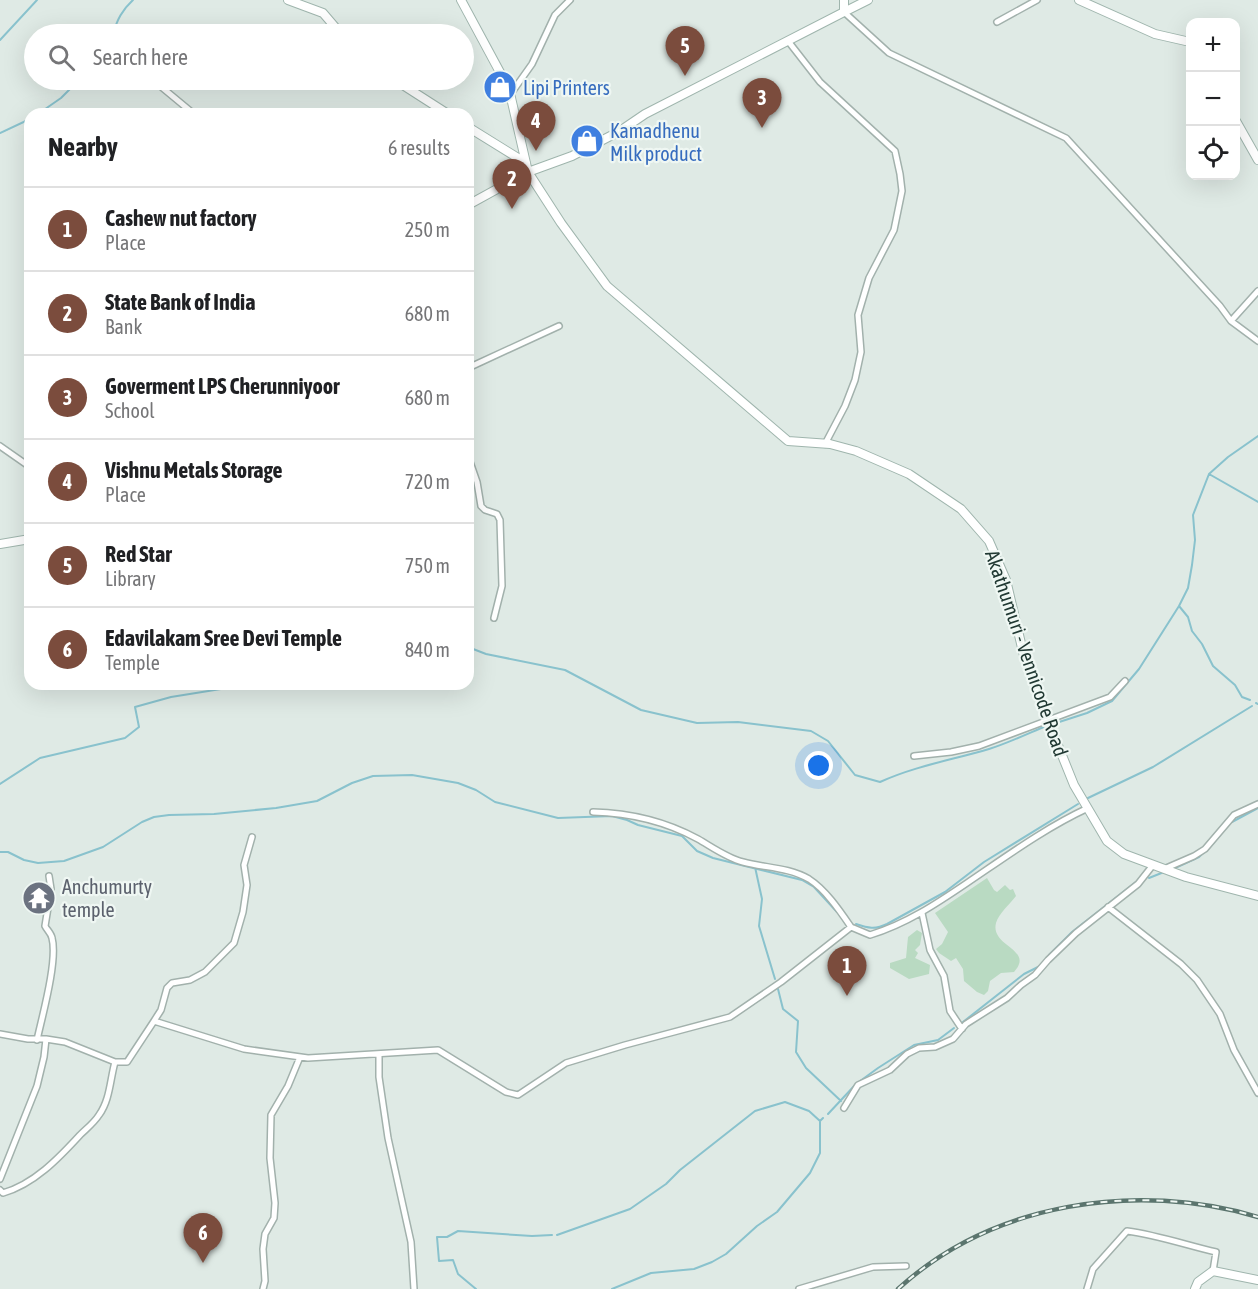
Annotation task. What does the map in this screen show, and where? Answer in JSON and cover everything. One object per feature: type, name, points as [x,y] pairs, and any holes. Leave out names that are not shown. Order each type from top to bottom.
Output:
[{"type":"street","points":[[288,0],[323,14],[332,24]]},
{"type":"street","points":[[461,0],[473,24]]},
{"type":"street","points":[[510,95],[532,64],[555,15],[570,0]]},
{"type":"street","points":[[844,0],[844,12],[889,53],[1066,138],[1220,306],[1231,321],[1258,340]]},
{"type":"street","points":[[998,22],[1037,0]]},
{"type":"street","points":[[1079,0],[1155,34],[1186,41]]},
{"type":"street","points":[[474,202],[528,172],[572,156],[645,114],[844,12],[861,1]]},
{"type":"street","points":[[474,25],[510,95],[528,172]]},
{"type":"street","points":[[788,41],[820,82],[895,151],[902,191],[894,230],[869,278],[858,315],[861,352],[855,380],[845,406],[825,444]]},
{"type":"street","points":[[165,90],[187,108]]},
{"type":"street","points":[[411,90],[439,108]]},
{"type":"street","points":[[1239,126],[1258,160]]},
{"type":"street","points":[[474,131],[526,163]]},
{"type":"street","name":"Akathumuri - Vennicode Road","points":[[528,172],[561,223],[607,286],[788,441],[825,444],[856,450],[909,474],[961,509],[989,541],[1006,580],[1023,651],[1047,720],[1074,785],[1107,841],[1124,854],[1153,865],[1186,877],[1258,896]]},
{"type":"street","points":[[1231,321],[1258,291]]},
{"type":"street","points":[[474,365],[559,327]]},
{"type":"street","points":[[0,446],[24,463]]},
{"type":"street","points":[[474,473],[481,506],[497,514],[500,520],[502,586],[494,618]]},
{"type":"street","points":[[0,544],[24,540]]},
{"type":"street","points":[[914,756],[979,746],[1110,697],[1125,681]]},
{"type":"street","points":[[1164,869],[1204,849],[1234,815],[1258,804]]},
{"type":"street","points":[[593,812],[656,820],[741,862],[767,865],[810,880],[840,910],[851,927],[870,935],[889,930],[922,913],[1059,822],[1088,808]]},
{"type":"street","points":[[0,1034],[64,1042],[115,1062],[127,1062],[161,1010],[166,988],[172,983],[190,980],[205,972],[234,943],[243,912],[247,885],[244,865],[252,837]]},
{"type":"street","points":[[844,1108],[858,1085],[891,1070],[907,1054],[919,1048],[935,1047],[947,1043],[966,1024],[1007,999],[1035,975],[1076,933],[1138,884],[1153,865]]},
{"type":"street","points":[[37,1040],[47,996],[53,950],[52,935],[45,926],[51,889],[50,876]]},
{"type":"street","points":[[1108,907],[1181,964],[1197,980],[1220,1014],[1234,1050],[1258,1093]]},
{"type":"street","points":[[922,913],[930,950],[944,976],[950,1011],[962,1029]]},
{"type":"street","points":[[154,1021],[244,1049],[300,1057],[438,1050],[506,1092],[518,1095],[566,1063],[730,1017],[781,982],[851,927]]},
{"type":"street","points":[[0,1179],[38,1086],[45,1057],[46,1039]]},
{"type":"street","points":[[379,1054],[379,1077],[387,1138],[411,1242],[414,1289]]},
{"type":"street","points":[[263,1289],[265,1234],[274,1218],[275,1203],[270,1158],[271,1115],[288,1086],[300,1057]]},
{"type":"street","points":[[0,1190],[3,1193],[18,1189],[36,1176],[61,1155],[99,1116],[108,1097],[115,1062]]},
{"type":"street","points":[[1087,1289],[1093,1269],[1126,1230],[1152,1234],[1216,1252],[1213,1271],[1198,1282],[1195,1289]]},
{"type":"street","points":[[799,1289],[873,1267],[906,1266]]},
{"type":"street","points":[[1213,1271],[1258,1280]]},
{"type":"green space","points":[[987,878],[997,892],[1005,885],[1010,890],[1013,889],[1016,896],[997,919],[996,931],[999,938],[1016,953],[1019,964],[1014,972],[1001,973],[990,981],[988,991],[984,995],[964,981],[963,969],[956,958],[951,961],[936,949],[942,944],[948,932],[935,913]]},
{"type":"green space","points":[[917,930],[922,933],[920,945],[915,950],[918,953],[915,958],[930,965],[929,974],[909,979],[890,968],[890,963],[906,958],[908,937]]},
{"type":"waterway","points":[[0,40],[37,0]]},
{"type":"waterway","points":[[116,24],[133,0]]},
{"type":"waterway","points":[[47,108],[69,90]]},
{"type":"waterway","points":[[0,133],[24,122]]},
{"type":"waterway","points":[[1209,474],[1258,436]]},
{"type":"waterway","points":[[1250,700],[1242,697],[1235,685],[1213,666],[1202,644],[1192,631],[1188,617],[1179,606],[1188,588],[1192,565],[1195,540],[1193,515],[1209,474],[1258,502]]},
{"type":"waterway","points":[[1053,724],[1087,713],[1112,701],[1139,669],[1179,606]]},
{"type":"waterway","points":[[474,649],[486,654],[565,670],[641,710],[697,723],[738,722],[811,731],[828,741],[855,775],[880,782],[920,767],[996,747],[1046,726]]},
{"type":"waterway","points":[[0,784],[40,758],[125,738],[139,727],[135,707],[171,697],[215,690]]},
{"type":"waterway","points":[[1088,798],[1153,767],[1252,706]]},
{"type":"waterway","points":[[0,852],[8,852],[24,860],[38,863],[64,861],[103,847],[154,817],[276,808],[317,801],[352,783],[373,776],[412,775],[458,783],[476,790],[495,802],[558,818],[612,816],[682,836],[697,851],[713,858],[802,880],[814,887],[837,912]]},
{"type":"waterway","points":[[856,924],[872,928],[887,924],[945,892],[984,862],[1078,804]]},
{"type":"waterway","points":[[1232,822],[1258,808]]},
{"type":"waterway","points":[[1208,849],[1220,835]]},
{"type":"waterway","points":[[1173,869],[1199,857],[1204,852]]},
{"type":"waterway","points":[[755,867],[762,899],[759,926],[775,979]]},
{"type":"waterway","points":[[1149,878],[1164,872]]},
{"type":"waterway","points":[[1049,955],[1072,932],[1136,882]]},
{"type":"waterway","points":[[963,1022],[1024,974],[1040,966]]},
{"type":"waterway","points":[[778,989],[783,1009],[798,1021],[796,1052],[806,1068],[841,1101]]},
{"type":"waterway","points":[[828,1114],[856,1084],[878,1068],[914,1045],[938,1040],[954,1028]]},
{"type":"waterway","points":[[557,1235],[630,1209],[666,1184],[680,1170],[755,1111],[785,1102],[809,1111],[820,1121],[823,1118]]},
{"type":"waterway","points":[[612,1289],[651,1273],[694,1269],[726,1254],[757,1226],[777,1212],[810,1173],[820,1153],[820,1122]]},
{"type":"waterway","points":[[476,1289],[458,1274],[453,1260],[439,1261],[437,1237],[447,1237],[458,1231],[532,1236],[552,1235]]},
{"type":"railway","points":[[898,1289],[936,1259],[977,1236],[1022,1218],[1068,1207],[1116,1201],[1164,1201],[1212,1206],[1258,1217]]},
{"type":"place","name":"Red Star","points":[[685,76]]},
{"type":"place","name":"Lipi Printers","points":[[500,87]]},
{"type":"place","name":"Goverment LPS Cherunniyoor","points":[[762,128]]},
{"type":"place","name":"Kamadhenu Milk product","points":[[587,141]]},
{"type":"place","name":"Vishnu Metals Storage","points":[[536,151]]},
{"type":"place","name":"State Bank of India","points":[[512,209]]},
{"type":"place","name":"Anchumurty temple","points":[[39,898]]},
{"type":"place","name":"Cashew nut factory","points":[[847,996]]},
{"type":"place","name":"Edavilakam Sree Devi Temple","points":[[203,1263]]}]
